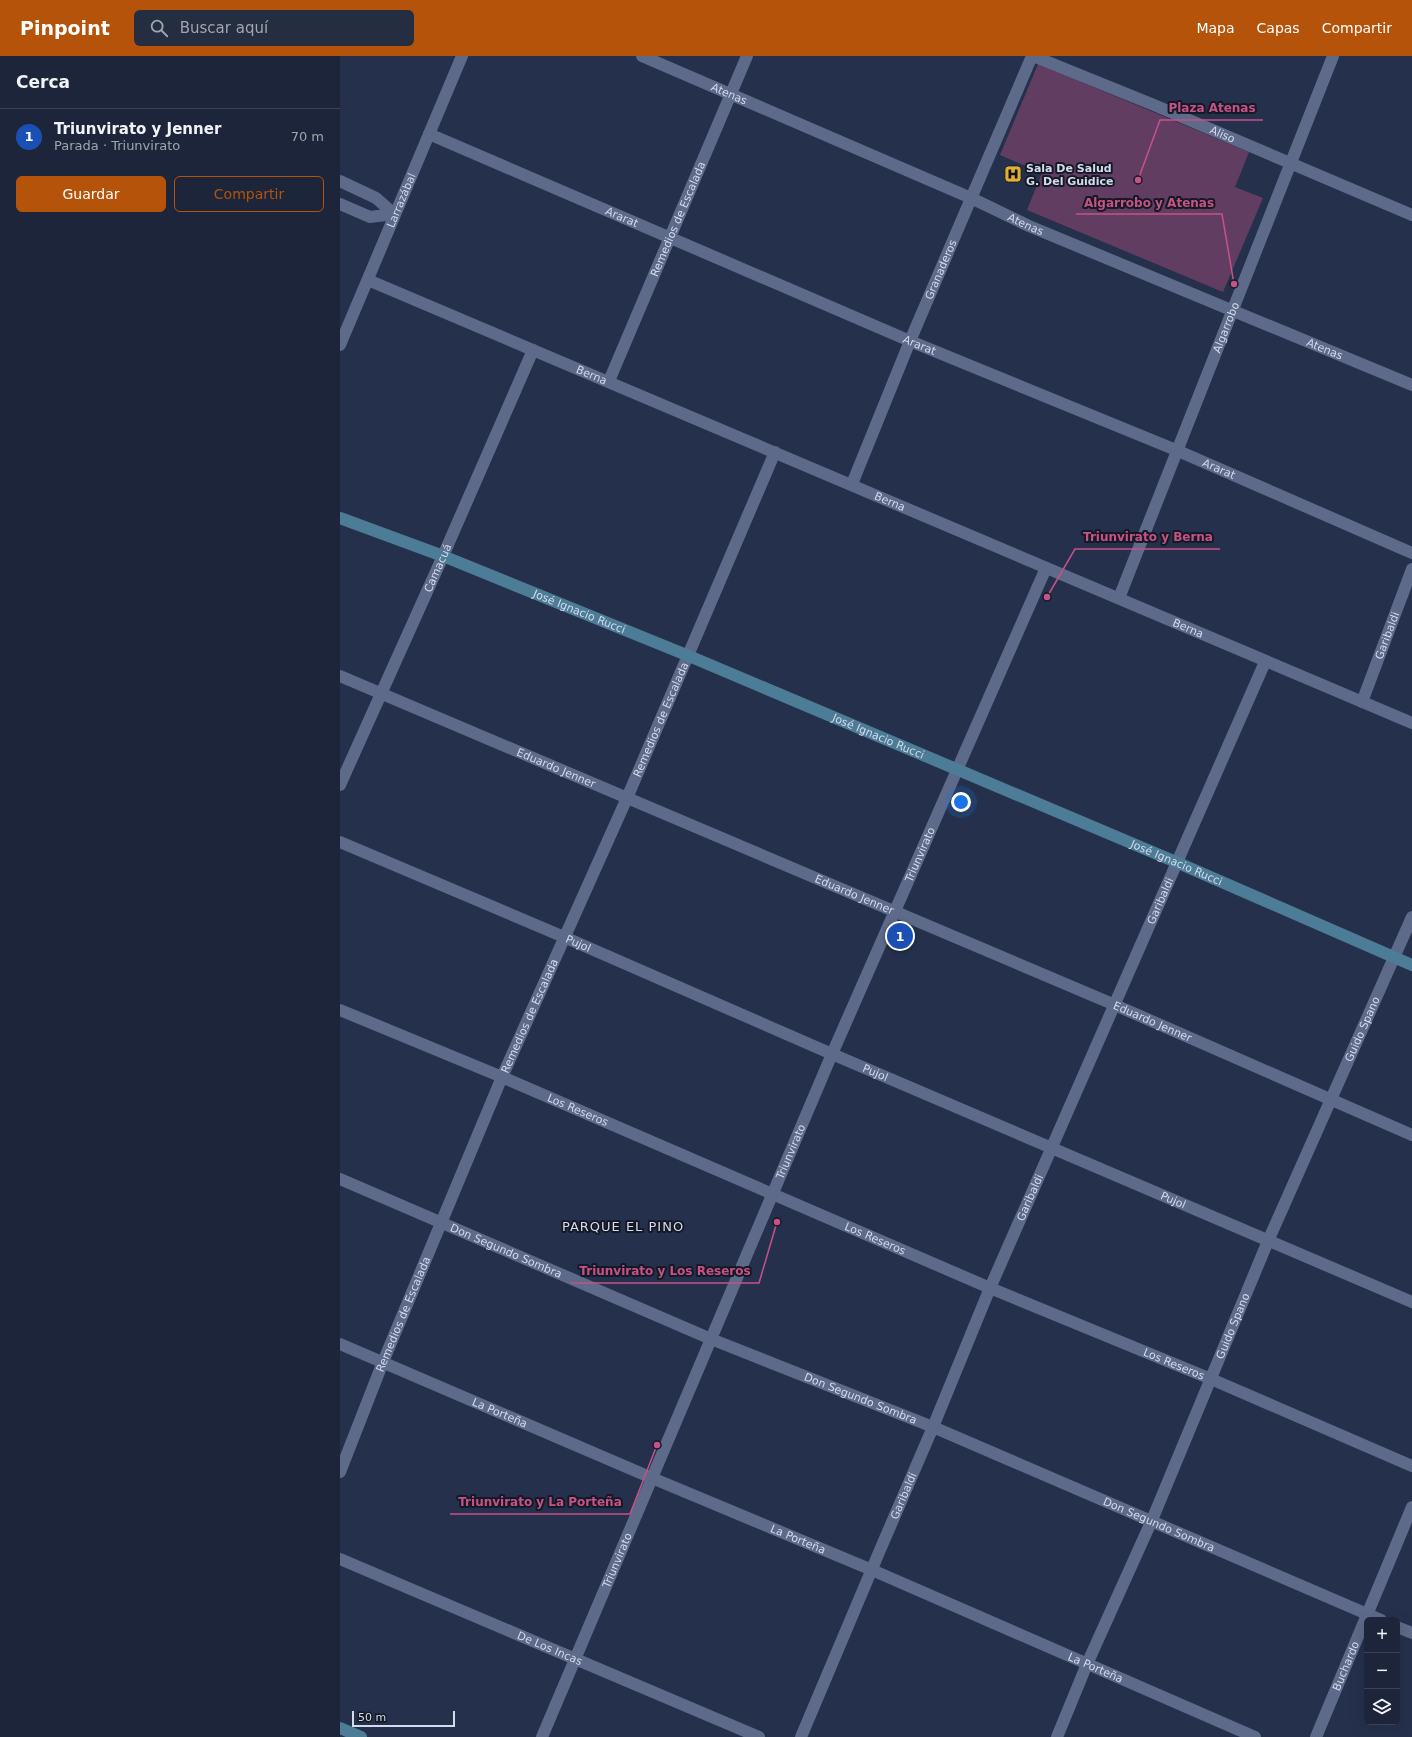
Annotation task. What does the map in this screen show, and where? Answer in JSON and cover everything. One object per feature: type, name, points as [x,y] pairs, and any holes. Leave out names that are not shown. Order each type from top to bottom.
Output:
[{"type":"street","name":"Larrazábal","points":[[340,345],[462,56]]},
{"type":"street","name":"Atenas","points":[[642,56],[971,198],[1029,226],[1412,385]]},
{"type":"street","name":"Remedios de Escalada","points":[[609,382],[747,56]]},
{"type":"street","name":"Aliso","points":[[1032,56],[1154,105],[1412,215]]},
{"type":"street","name":"Granaderos","points":[[852,484],[910,341],[1032,56]]},
{"type":"street","name":"Algarrobo","points":[[1119,598],[1176,450],[1333,56]]},
{"type":"street","name":"Ararat","points":[[429,134],[910,341],[1176,450],[1412,553]]},
{"type":"street","points":[[340,182],[376,198],[394,214]]},
{"type":"street","points":[[340,204],[370,217],[394,214]]},
{"type":"street","name":"Berna","points":[[368,280],[852,484],[1265,662],[1412,723]]},
{"type":"street","name":"Camacuá","points":[[340,784],[443,556],[533,350]]},
{"type":"street","name":"Remedios de Escalada","points":[[340,1472],[383,1362],[502,1077],[627,798],[775,452]]},
{"type":"street","name":"José Ignacio Rucci","points":[[340,518],[443,556],[689,656],[1176,862],[1412,965]]},
{"type":"street","name":"Triunvirato","points":[[542,1737],[894,910],[1046,568]]},
{"type":"street","name":"Garibaldi","points":[[1362,702],[1412,569]]},
{"type":"street","name":"Garibaldi","points":[[802,1737],[990,1288],[1265,662]]},
{"type":"street","name":"Eduardo Jenner","points":[[340,676],[894,910],[1412,1135]]},
{"type":"street","name":"Pujol","points":[[340,842],[1412,1302]]},
{"type":"street","name":"Guido Spano","points":[[1058,1737],[1087,1664],[1152,1520],[1268,1241],[1412,917]]},
{"type":"street","name":"Los Reseros","points":[[340,1010],[502,1077],[990,1288],[1211,1379],[1412,1466]]},
{"type":"street","name":"Don Segundo Sombra","points":[[340,1179],[711,1339],[933,1427],[1152,1520],[1374,1617]]},
{"type":"street","name":"La Porteña","points":[[340,1344],[652,1478],[872,1570],[1255,1737]]},
{"type":"street","name":"Buchardo","points":[[1316,1737],[1366,1614],[1412,1507]]},
{"type":"street","name":"De Los Incas","points":[[340,1559],[574,1660],[759,1737]]},
{"type":"street","points":[[1400,1628],[1412,1633]]},
{"type":"street","points":[[340,1728],[362,1737]]},
{"type":"shaded area","points":[[1038,64],[1249,152],[1235,187],[1263,198],[1223,292],[1027,210],[1042,173],[1000,155]]},
{"type":"place","name":"Sala De Salud G. Del Guidice","points":[[1013,174]]},
{"type":"place","name":"Plaza Atenas","points":[[1138,180]]},
{"type":"place","name":"Algarrobo y Atenas","points":[[1234,284]]},
{"type":"place","name":"Triunvirato y Berna","points":[[1047,597]]},
{"type":"place","name":"Triunvirato y Jenner","points":[[900,936]]},
{"type":"place","name":"Triunvirato y Los Reseros","points":[[777,1222]]},
{"type":"place","name":"Triunvirato y La Porteña","points":[[657,1445]]},
{"type":"district","name":"PARQUE EL PINO","points":[[623,1226]]}]
